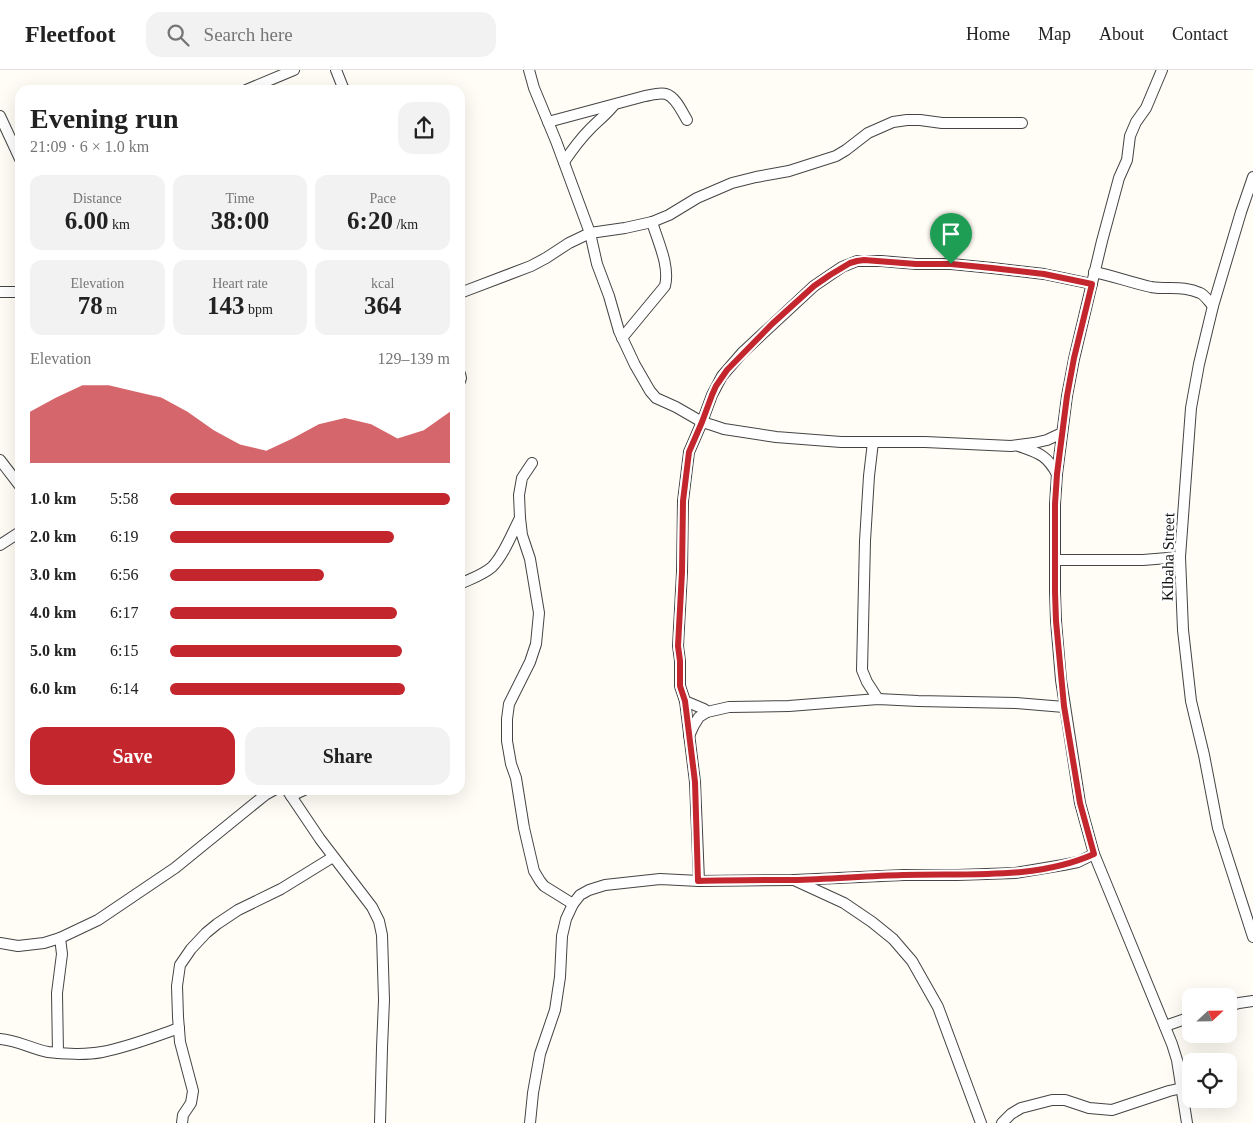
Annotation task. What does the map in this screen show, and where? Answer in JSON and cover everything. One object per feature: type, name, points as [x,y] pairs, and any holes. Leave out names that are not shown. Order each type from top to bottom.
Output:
[{"type":"street","points":[[258,85],[294,70]]},
{"type":"street","points":[[336,70],[342,85]]},
{"type":"street","points":[[529,70],[534,88],[590,233],[597,264],[606,284],[622,338],[652,394],[662,401],[702,422],[724,428],[776,437],[841,442],[1017,445],[1047,440],[1062,433]]},
{"type":"street","points":[[1002,1123],[1021,1108],[1052,1100],[1065,1100],[1090,1108],[1112,1110],[1182,1088],[1177,1060],[1165,1026],[1094,854],[1080,803],[1064,706],[1056,621],[1055,504],[1057,474],[1074,358],[1102,241],[1117,185],[1127,160],[1130,136],[1136,122],[1146,108],[1162,70]]},
{"type":"street","points":[[548,122],[645,96],[667,94],[673,98],[687,120]]},
{"type":"street","points":[[564,162],[571,150],[615,105]]},
{"type":"street","points":[[0,116],[15,148]]},
{"type":"street","points":[[465,291],[531,266],[569,243],[590,233],[652,222],[669,216],[697,198],[732,183],[789,171],[836,156],[868,133],[894,122],[920,120],[942,124],[1022,123]]},
{"type":"street","name":"KIbaha Street","points":[[1253,177],[1213,306],[1199,364],[1191,408],[1180,557],[1183,630],[1191,702],[1204,755],[1218,828],[1253,937]]},
{"type":"street","points":[[622,338],[665,286],[666,267],[652,222]]},
{"type":"street","points":[[698,881],[695,782],[685,701],[680,686],[678,646],[683,501],[689,452],[716,386],[742,353],[814,286],[850,263],[857,261],[951,264],[1027,272],[1092,284]]},
{"type":"street","points":[[1094,272],[1149,287],[1180,287],[1188,289],[1202,294],[1213,306]]},
{"type":"street","points":[[0,292],[15,292]]},
{"type":"street","points":[[873,442],[865,541],[862,670],[878,699]]},
{"type":"street","points":[[1017,445],[1040,454],[1047,459],[1057,474]]},
{"type":"street","points":[[0,460],[15,480]]},
{"type":"street","points":[[532,463],[522,478],[519,495],[520,518],[522,535],[530,559],[539,613],[536,644],[530,662],[509,704],[507,741],[534,871],[544,886],[573,904]]},
{"type":"street","points":[[465,582],[492,567],[502,555],[520,518]]},
{"type":"street","points":[[0,545],[15,535]]},
{"type":"street","points":[[1055,560],[1142,560],[1180,557]]},
{"type":"street","points":[[689,736],[700,717],[708,712],[729,707],[789,706],[878,699],[1064,706]]},
{"type":"street","points":[[685,701],[708,712]]},
{"type":"street","points":[[0,943],[18,946],[44,943],[60,938],[98,920],[176,868],[265,795]]},
{"type":"street","points":[[290,795],[320,840],[372,907],[379,921],[382,935],[384,1000],[380,1123]]},
{"type":"street","points":[[530,1123],[540,1054],[555,1010],[558,994],[562,936],[566,919],[573,904],[580,895],[590,890],[605,885],[660,879],[698,881],[794,880],[904,875],[1015,873],[1078,862],[1094,854]]},
{"type":"street","points":[[178,1122],[191,1103],[193,1091],[180,1042],[177,986],[180,965],[191,949],[217,924],[238,910],[281,889],[333,856]]},
{"type":"street","points":[[794,880],[844,903],[872,922],[893,940],[912,961],[938,1007],[980,1123]]},
{"type":"street","points":[[58,1052],[57,993],[62,954],[60,938]]},
{"type":"street","points":[[1238,1003],[1253,1001]]},
{"type":"street","points":[[1165,1026],[1182,1020]]},
{"type":"street","points":[[0,1039],[20,1043],[46,1052],[101,1052],[179,1028]]},
{"type":"street","points":[[1185,1108],[1187,1123]]},
{"type":"route","points":[[864,260],[916,264],[951,264],[1044,274],[1092,284],[1067,396],[1057,474],[1055,592],[1064,706],[1080,803],[1094,854],[1078,862],[1015,873],[698,881],[695,782],[685,701],[680,686],[678,646],[683,501],[687,463],[689,452],[706,409],[722,376],[742,353],[814,286],[842,267],[864,260]]}]
